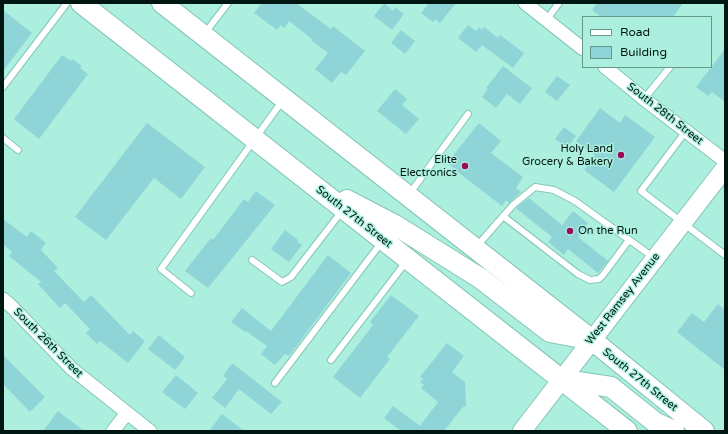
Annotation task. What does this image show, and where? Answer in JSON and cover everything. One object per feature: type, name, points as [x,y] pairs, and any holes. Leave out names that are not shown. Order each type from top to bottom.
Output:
[{"type":"main road","points":[[81,3],[304,178],[347,205],[395,225],[480,278],[550,332],[592,340]]},
{"type":"main road","name":"South 27th Street","points":[[162,3],[592,340],[704,431]]},
{"type":"main road","name":"South 27th Street","points":[[347,205],[383,240],[628,431]]},
{"type":"main road","points":[[562,380],[611,387],[656,423],[674,431]]},
{"type":"street","points":[[526,3],[582,48]]},
{"type":"street","name":"South 28th Street","points":[[606,68],[725,161]]},
{"type":"street","name":"West Ramsey Avenue","points":[[522,431],[725,168]]},
{"type":"street","name":"South 26th Street","points":[[3,299],[72,369],[150,431]]},
{"type":"street","points":[[114,431],[127,414]]},
{"type":"lane","points":[[3,87],[67,3]]},
{"type":"lane","points":[[203,36],[228,3]]},
{"type":"lane","points":[[547,20],[559,3]]},
{"type":"lane","points":[[644,99],[669,68]]},
{"type":"lane","points":[[191,293],[161,268],[284,99]]},
{"type":"lane","points":[[408,196],[468,114]]},
{"type":"lane","points":[[686,131],[641,191],[725,255]]},
{"type":"lane","points":[[3,138],[18,150]]},
{"type":"lane","points":[[474,249],[513,205],[535,187],[554,190],[575,201],[655,259]]},
{"type":"lane","points":[[252,260],[282,282],[291,277],[347,205]]},
{"type":"lane","points":[[503,216],[578,274],[590,280],[599,279],[603,275],[629,240]]},
{"type":"lane","points":[[275,383],[383,240]]},
{"type":"lane","points":[[331,360],[408,259]]},
{"type":"building","points":[[262,3],[296,3],[331,29],[333,26],[365,51],[346,75],[341,72],[332,83],[315,69],[328,53],[289,21],[284,28],[281,25],[277,30],[254,13]]},
{"type":"building","points":[[384,3],[393,11],[395,7],[404,14],[392,30],[374,16]]},
{"type":"building","points":[[429,3],[456,3],[440,23],[435,19],[433,22],[421,13]]},
{"type":"building","points":[[597,3],[683,3],[674,16],[600,16],[592,10]]},
{"type":"building","points":[[3,10],[32,33],[3,71]]},
{"type":"building","points":[[468,25],[476,31],[479,27],[482,30],[484,27],[498,38],[500,35],[524,53],[513,68],[482,45],[476,52],[458,38]]},
{"type":"building","points":[[401,30],[415,41],[405,54],[391,43]]},
{"type":"building","points":[[725,49],[725,102],[712,92],[708,96],[696,87]]},
{"type":"building","points":[[62,55],[71,61],[72,59],[82,66],[80,68],[88,74],[39,139],[14,119]]},
{"type":"building","points":[[503,66],[532,88],[520,104],[507,94],[496,108],[482,97],[488,89],[486,88]]},
{"type":"building","points":[[557,76],[570,85],[557,101],[545,92]]},
{"type":"building","points":[[395,89],[407,99],[402,105],[419,119],[406,134],[377,111]]},
{"type":"building","points":[[600,108],[620,123],[625,115],[655,137],[614,192],[584,170],[595,155],[576,141]]},
{"type":"building","points":[[147,123],[205,167],[181,199],[154,178],[106,240],[75,217]]},
{"type":"building","points":[[479,123],[501,141],[491,153],[523,177],[516,188],[521,192],[509,203],[506,200],[502,206],[447,163]]},
{"type":"building","points":[[564,127],[576,136],[567,148],[555,139]]},
{"type":"building","points":[[256,191],[275,205],[208,288],[185,271],[211,238],[213,240],[244,199],[248,202]]},
{"type":"building","points":[[529,198],[562,225],[573,211],[588,223],[578,237],[608,261],[598,273],[568,249],[564,255],[548,242],[552,237],[516,208]]},
{"type":"building","points":[[3,219],[27,237],[31,231],[46,243],[41,250],[58,268],[54,271],[84,302],[91,295],[130,335],[133,331],[145,341],[128,363],[100,341],[97,344],[86,333],[90,329],[65,303],[60,308],[38,284],[41,282],[9,256],[12,252],[3,244]]},
{"type":"building","points":[[285,230],[302,245],[289,262],[271,249]]},
{"type":"building","points":[[328,255],[351,273],[289,356],[285,354],[275,365],[261,354],[267,346],[231,322],[242,308],[271,331]]},
{"type":"building","points":[[391,295],[419,316],[387,357],[390,359],[360,398],[333,377],[373,325],[370,322]]},
{"type":"building","points":[[718,304],[725,310],[725,370],[677,332],[692,313],[704,322]]},
{"type":"building","points":[[159,335],[185,357],[175,370],[148,349]]},
{"type":"building","points":[[447,343],[464,356],[452,372],[465,382],[466,406],[463,407],[444,431],[401,431],[384,418],[393,406],[420,426],[438,402],[421,388],[424,385],[420,382],[423,379],[420,377]]},
{"type":"building","points":[[3,355],[45,397],[30,412],[3,384]]},
{"type":"building","points":[[232,363],[282,402],[271,414],[239,389],[225,408],[212,398],[227,379],[223,376]]},
{"type":"building","points":[[176,375],[198,393],[185,409],[162,392]]},
{"type":"building","points":[[58,411],[84,431],[43,431]]},
{"type":"building","points":[[222,414],[244,431],[209,431]]},
{"type":"place","name":"Holy Land Grocery & Bakery","points":[[621,155]]},
{"type":"place","name":"Elite Electronics","points":[[465,166]]},
{"type":"place","name":"On the Run","points":[[570,231]]}]
